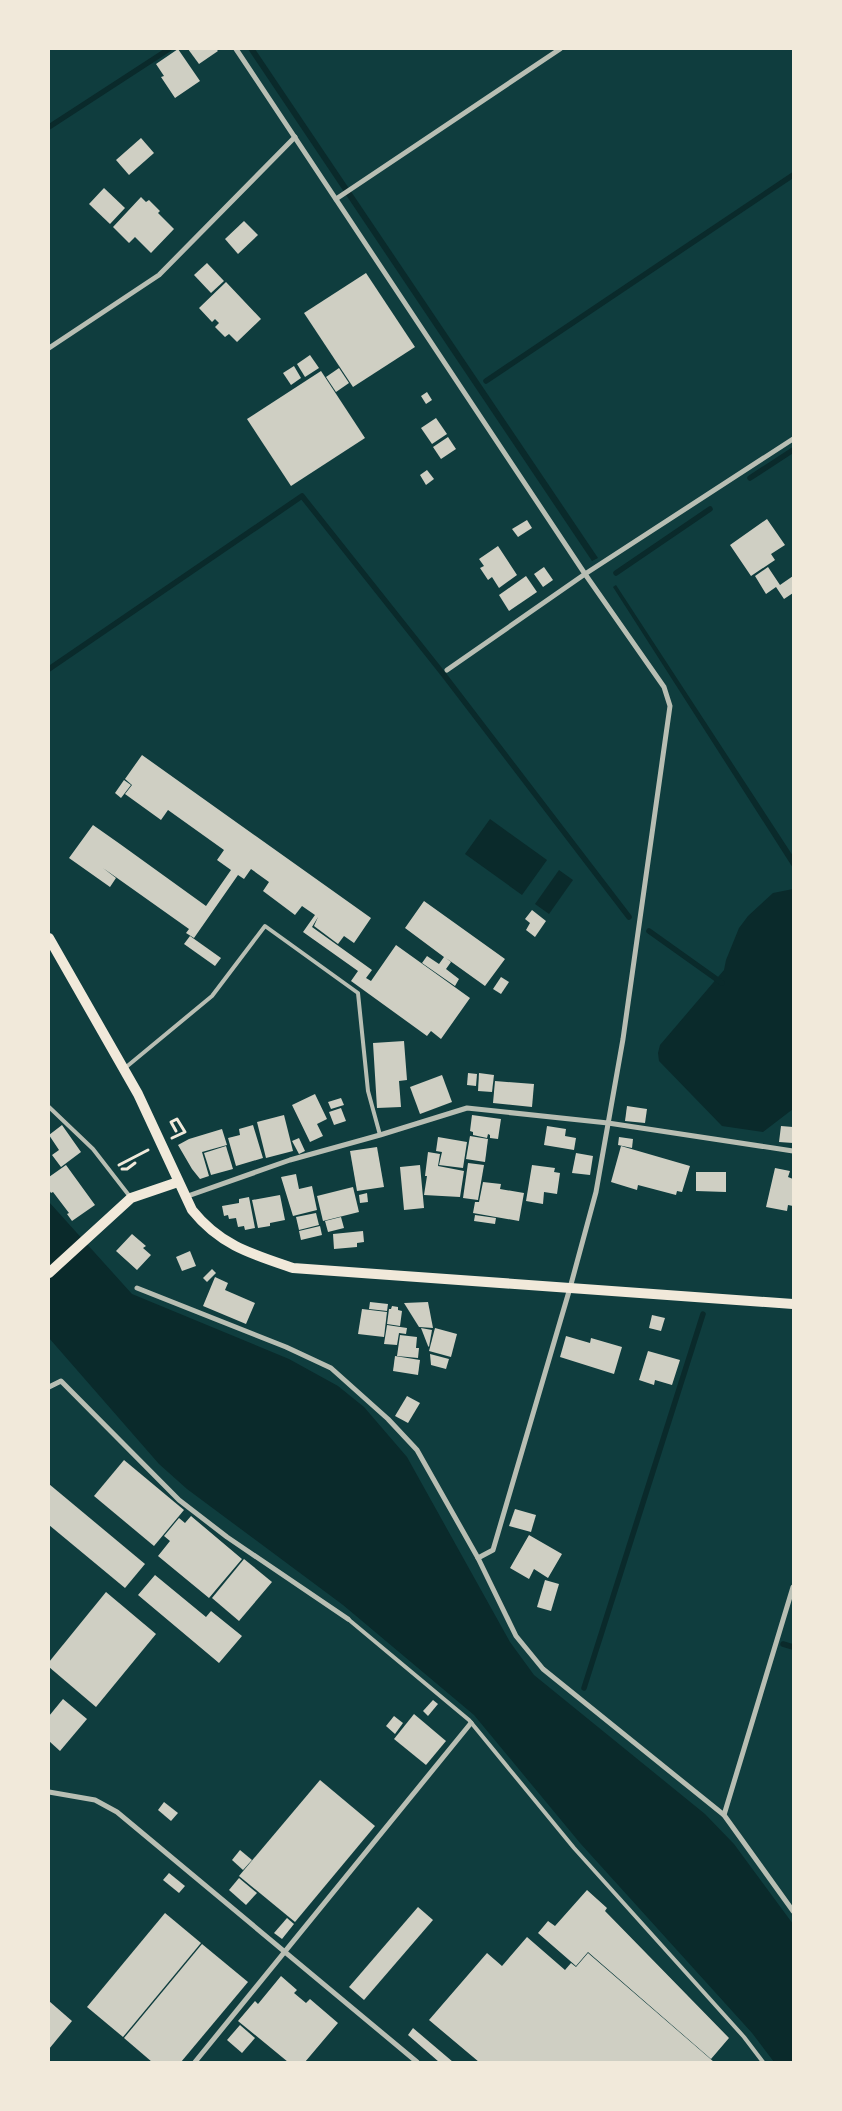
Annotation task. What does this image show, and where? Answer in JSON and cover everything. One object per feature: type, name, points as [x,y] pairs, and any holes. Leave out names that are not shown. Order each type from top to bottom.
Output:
[{"type":"main road","points":[[49,938],[138,1094],[184,1197],[192,1210],[204,1225],[217,1236],[246,1251],[293,1268],[793,1304]]},
{"type":"main road","points":[[49,1273],[131,1198],[178,1182]]},
{"type":"street","points":[[236,49],[585,574],[664,687],[670,706],[623,1039],[596,1192],[570,1288],[493,1550],[478,1558]]},
{"type":"street","points":[[336,199],[560,49]]},
{"type":"street","points":[[49,348],[159,274],[295,137]]},
{"type":"street","points":[[448,670],[585,574],[793,439]]},
{"type":"street","points":[[184,1197],[290,1160],[467,1108],[608,1123],[793,1151]]},
{"type":"street","points":[[137,1288],[286,1347],[331,1368],[388,1419],[417,1450],[478,1558],[516,1636],[543,1669],[724,1815],[793,1910]]},
{"type":"street","points":[[49,1387],[61,1381],[179,1500],[227,1537],[348,1619]]},
{"type":"street","points":[[724,1815],[793,1587]]},
{"type":"street","points":[[195,2062],[471,1723]]},
{"type":"street","points":[[49,1792],[95,1800],[117,1812],[417,2062]]},
{"type":"lane","points":[[124,1069],[212,996],[265,926],[358,993],[368,1091],[380,1135]]},
{"type":"lane","points":[[49,1107],[93,1149],[131,1198]]},
{"type":"lane","points":[[348,1619],[471,1723],[574,1848],[744,2037],[763,2062]]},
{"type":"path","points":[[176,1131],[171,1122],[176,1120],[185,1132]]},
{"type":"path","points":[[119,1165],[121,1169],[127,1169],[135,1163]]},
{"type":"water","points":[[248,49],[255,49],[598,558],[592,561]]},
{"type":"water","points":[[616,585],[793,856],[793,868],[613,587]]},
{"type":"water","points":[[490,819],[547,860],[522,895],[465,854]]},
{"type":"water","points":[[559,870],[573,880],[549,914],[535,904]]},
{"type":"water","points":[[793,889],[793,1109],[763,1132],[722,1126],[659,1061],[660,1045],[724,970],[739,928],[748,916],[773,893]]},
{"type":"water","points":[[49,1202],[132,1294],[289,1359],[338,1386],[364,1407],[407,1457],[510,1642],[534,1675],[705,1814],[734,1844],[793,1924],[793,2062],[774,2062],[752,2033],[580,1843],[474,1715],[343,1605],[187,1489],[159,1464],[49,1338]]},
{"type":"building","points":[[178,49],[200,81],[175,98],[161,77],[164,76],[156,64]]},
{"type":"building","points":[[188,49],[216,49],[218,51],[199,64]]},
{"type":"building","points":[[141,138],[154,153],[129,175],[116,160]]},
{"type":"building","points":[[104,188],[125,208],[110,224],[89,204]]},
{"type":"building","points":[[141,197],[146,202],[149,200],[160,211],[158,213],[174,229],[151,253],[135,237],[129,243],[113,227]]},
{"type":"building","points":[[244,221],[258,235],[238,254],[225,239]]},
{"type":"building","points":[[207,263],[224,281],[211,293],[194,275]]},
{"type":"building","points":[[366,273],[415,347],[353,387],[304,313]]},
{"type":"building","points":[[226,282],[261,319],[237,342],[229,334],[225,337],[215,327],[219,323],[215,319],[212,322],[199,308]]},
{"type":"building","points":[[310,355],[319,368],[305,377],[297,364]]},
{"type":"building","points":[[294,366],[301,378],[291,385],[283,373]]},
{"type":"building","points":[[339,368],[349,383],[336,392],[326,377]]},
{"type":"building","points":[[321,371],[365,438],[291,486],[247,419]]},
{"type":"building","points":[[427,392],[432,400],[426,404],[421,396]]},
{"type":"building","points":[[436,418],[447,434],[432,444],[421,428]]},
{"type":"building","points":[[448,437],[456,449],[441,459],[433,447]]},
{"type":"building","points":[[427,470],[434,479],[426,485],[420,475]]},
{"type":"building","points":[[767,519],[785,545],[771,554],[775,560],[751,576],[730,545]]},
{"type":"building","points":[[527,520],[532,528],[518,537],[512,529]]},
{"type":"building","points":[[498,546],[517,575],[499,588],[492,577],[488,580],[480,568],[484,566],[479,559]]},
{"type":"building","points":[[544,567],[553,580],[543,587],[534,574]]},
{"type":"building","points":[[768,567],[780,585],[793,576],[793,593],[784,599],[776,587],[766,594],[755,576]]},
{"type":"building","points":[[526,576],[537,592],[509,611],[499,595]]},
{"type":"building","points":[[142,755],[371,918],[354,943],[344,936],[338,944],[314,926],[318,917],[312,927],[372,970],[366,978],[371,981],[396,945],[470,998],[441,1039],[431,1031],[427,1036],[351,981],[358,971],[303,932],[315,915],[302,906],[295,915],[263,891],[269,882],[251,869],[244,879],[238,875],[194,938],[186,933],[189,929],[103,868],[116,878],[110,887],[69,858],[93,825],[206,906],[231,870],[217,860],[224,850],[168,810],[161,820],[125,794],[132,785],[125,779]]},
{"type":"building","points":[[124,780],[131,785],[121,798],[115,793]]},
{"type":"building","points":[[424,901],[505,959],[485,986],[446,958],[451,962],[446,969],[459,979],[455,986],[422,963],[427,956],[439,964],[444,957],[405,928]]},
{"type":"building","points":[[532,910],[546,921],[535,937],[526,930],[530,923],[525,919]]},
{"type":"building","points":[[190,936],[221,958],[215,966],[184,944]]},
{"type":"building","points":[[501,977],[509,982],[501,994],[493,989]]},
{"type":"building","points":[[404,1041],[407,1080],[399,1081],[401,1107],[377,1108],[373,1043]]},
{"type":"building","points":[[468,1073],[477,1074],[476,1086],[467,1085]]},
{"type":"building","points":[[479,1073],[494,1075],[492,1092],[478,1091]]},
{"type":"building","points":[[442,1075],[452,1102],[420,1114],[410,1087]]},
{"type":"building","points":[[495,1081],[534,1084],[532,1107],[493,1103]]},
{"type":"building","points":[[315,1094],[327,1119],[317,1124],[323,1136],[310,1142],[292,1105]]},
{"type":"building","points":[[341,1098],[344,1105],[331,1109],[328,1102]]},
{"type":"building","points":[[627,1106],[647,1109],[645,1123],[625,1121]]},
{"type":"building","points":[[341,1108],[346,1121],[334,1125],[329,1112]]},
{"type":"building","points":[[284,1115],[293,1151],[266,1158],[257,1122]]},
{"type":"building","points":[[472,1115],[501,1119],[498,1139],[490,1138],[488,1134],[487,1138],[473,1135],[473,1132],[470,1131]]},
{"type":"building","points":[[62,1125],[81,1152],[61,1167],[52,1155],[59,1150],[49,1135]]},
{"type":"building","points":[[253,1125],[263,1158],[236,1166],[228,1138],[240,1135],[239,1129]]},
{"type":"building","points":[[547,1126],[566,1129],[565,1136],[576,1138],[574,1150],[544,1145]]},
{"type":"building","points":[[781,1126],[793,1127],[793,1143],[779,1142]]},
{"type":"building","points":[[222,1129],[227,1145],[202,1152],[209,1176],[200,1179],[178,1145],[189,1139]]},
{"type":"building","points":[[470,1136],[488,1139],[485,1162],[466,1159]]},
{"type":"building","points":[[438,1137],[467,1142],[463,1168],[439,1165],[442,1152],[436,1151]]},
{"type":"building","points":[[619,1137],[633,1139],[632,1148],[618,1145]]},
{"type":"building","points":[[299,1138],[305,1151],[299,1154],[292,1141]]},
{"type":"building","points":[[226,1146],[233,1169],[211,1175],[204,1153]]},
{"type":"building","points":[[621,1146],[690,1166],[682,1192],[677,1191],[676,1195],[638,1185],[637,1190],[611,1182]]},
{"type":"building","points":[[377,1147],[384,1187],[357,1191],[350,1151]]},
{"type":"building","points":[[428,1152],[440,1154],[438,1166],[464,1171],[460,1197],[424,1195]]},
{"type":"building","points":[[576,1153],[593,1156],[590,1175],[572,1173]]},
{"type":"building","points":[[468,1163],[484,1165],[478,1200],[463,1198]]},
{"type":"building","points":[[66,1165],[95,1205],[72,1221],[67,1214],[69,1213],[53,1192],[51,1193],[49,1190],[49,1177]]},
{"type":"building","points":[[420,1165],[424,1208],[404,1210],[400,1167]]},
{"type":"building","points":[[532,1165],[555,1168],[554,1172],[560,1173],[557,1194],[544,1192],[543,1204],[526,1201]]},
{"type":"building","points":[[775,1168],[790,1171],[788,1177],[793,1179],[793,1206],[788,1205],[787,1211],[766,1207]]},
{"type":"building","points":[[696,1172],[726,1172],[726,1192],[696,1191]]},
{"type":"building","points":[[296,1174],[299,1189],[312,1186],[317,1210],[293,1216],[281,1177]]},
{"type":"building","points":[[483,1182],[501,1184],[500,1189],[524,1193],[519,1221],[473,1213],[475,1202],[479,1202]]},
{"type":"building","points":[[353,1187],[359,1212],[323,1221],[317,1196]]},
{"type":"building","points":[[367,1193],[368,1202],[360,1203],[359,1195]]},
{"type":"building","points":[[280,1195],[285,1220],[258,1228],[252,1200]]},
{"type":"building","points":[[249,1197],[255,1228],[245,1230],[244,1226],[238,1227],[236,1218],[229,1219],[228,1215],[224,1216],[222,1206],[239,1203],[239,1199]]},
{"type":"building","points":[[316,1213],[319,1225],[299,1230],[296,1217]]},
{"type":"building","points":[[475,1215],[496,1218],[495,1224],[474,1221]]},
{"type":"building","points":[[341,1217],[344,1228],[328,1232],[325,1221]]},
{"type":"building","points":[[320,1226],[322,1235],[301,1240],[299,1231]]},
{"type":"building","points":[[363,1231],[364,1242],[357,1243],[357,1247],[334,1249],[333,1234]]},
{"type":"building","points":[[132,1234],[146,1246],[143,1248],[151,1255],[137,1270],[116,1251]]},
{"type":"building","points":[[190,1251],[196,1266],[182,1271],[176,1257]]},
{"type":"building","points":[[212,1269],[216,1273],[207,1282],[203,1278]]},
{"type":"building","points":[[215,1277],[228,1283],[225,1290],[255,1303],[246,1324],[203,1306]]},
{"type":"building","points":[[370,1302],[388,1304],[387,1311],[369,1309]]},
{"type":"building","points":[[428,1302],[433,1328],[419,1327],[404,1303]]},
{"type":"building","points":[[392,1306],[398,1307],[398,1310],[402,1311],[400,1326],[387,1324],[389,1309]]},
{"type":"building","points":[[362,1309],[387,1312],[384,1337],[358,1334]]},
{"type":"building","points":[[652,1315],[665,1318],[661,1331],[649,1328]]},
{"type":"building","points":[[387,1325],[407,1328],[406,1334],[399,1333],[397,1345],[384,1344]]},
{"type":"building","points":[[421,1328],[432,1330],[429,1347],[428,1346]]},
{"type":"building","points":[[435,1328],[457,1334],[451,1357],[429,1351]]},
{"type":"building","points":[[400,1335],[417,1337],[416,1348],[419,1348],[418,1358],[397,1356]]},
{"type":"building","points":[[566,1336],[590,1343],[591,1338],[622,1347],[614,1374],[560,1357]]},
{"type":"building","points":[[648,1351],[680,1360],[672,1385],[655,1380],[654,1385],[639,1380]]},
{"type":"building","points":[[430,1354],[449,1359],[446,1369],[431,1365]]},
{"type":"building","points":[[395,1356],[420,1360],[418,1375],[393,1371]]},
{"type":"building","points":[[407,1396],[420,1403],[408,1423],[395,1416]]},
{"type":"building","points":[[124,1460],[184,1510],[154,1546],[94,1496]]},
{"type":"building","points":[[49,1484],[145,1564],[125,1588],[49,1525]]},
{"type":"building","points":[[515,1509],[536,1515],[531,1532],[509,1526]]},
{"type":"building","points":[[191,1516],[242,1559],[209,1598],[158,1556],[170,1541],[164,1536],[179,1518],[185,1523]]},
{"type":"building","points":[[529,1535],[562,1554],[548,1578],[534,1569],[529,1579],[510,1568]]},
{"type":"building","points":[[244,1559],[272,1582],[239,1621],[212,1598]]},
{"type":"building","points":[[155,1575],[206,1617],[211,1611],[242,1636],[219,1663],[138,1595]]},
{"type":"building","points":[[545,1580],[559,1584],[551,1611],[537,1607]]},
{"type":"building","points":[[106,1592],[156,1634],[96,1707],[49,1667],[49,1662]]},
{"type":"building","points":[[63,1699],[87,1719],[60,1751],[49,1741],[49,1716]]},
{"type":"building","points":[[433,1700],[438,1704],[428,1716],[423,1711]]},
{"type":"building","points":[[414,1714],[446,1741],[426,1765],[394,1739]]},
{"type":"building","points":[[394,1716],[403,1723],[395,1734],[386,1726]]},
{"type":"building","points":[[320,1780],[375,1826],[295,1922],[239,1876]]},
{"type":"building","points":[[164,1802],[178,1813],[171,1821],[158,1810]]},
{"type":"building","points":[[240,1850],[252,1860],[243,1870],[232,1860]]},
{"type":"building","points":[[169,1873],[185,1886],[179,1893],[163,1880]]},
{"type":"building","points":[[239,1878],[257,1893],[246,1905],[229,1890]]},
{"type":"building","points":[[587,1890],[607,1908],[605,1911],[729,2038],[711,2059],[588,1952],[576,1966],[538,1933],[548,1921],[555,1926]]},
{"type":"building","points":[[418,1907],[433,1920],[364,2000],[349,1987]]},
{"type":"building","points":[[165,1913],[201,1943],[123,2037],[87,2007]]},
{"type":"building","points":[[287,1918],[294,1924],[282,1939],[274,1933]]},
{"type":"building","points":[[527,1937],[565,1970],[571,1963],[576,1967],[588,1953],[714,2062],[479,2062],[429,2020],[487,1953],[502,1966]]},
{"type":"building","points":[[202,1944],[248,1982],[181,2062],[152,2062],[124,2038]]},
{"type":"building","points":[[281,1976],[297,1990],[294,1993],[306,2003],[310,1999],[338,2023],[305,2062],[288,2062],[238,2021],[255,2001],[258,2004]]},
{"type":"building","points":[[49,2001],[72,2021],[49,2049]]},
{"type":"building","points":[[240,2025],[255,2038],[242,2053],[227,2040]]},
{"type":"building","points":[[413,2028],[453,2062],[439,2062],[408,2035]]},
{"type":"waterway","points":[[49,127],[169,49]]},
{"type":"waterway","points":[[486,381],[793,175]]},
{"type":"waterway","points":[[750,478],[793,450]]},
{"type":"waterway","points":[[49,669],[302,496],[444,675],[629,917]]},
{"type":"waterway","points":[[616,573],[710,509]]},
{"type":"waterway","points":[[649,931],[722,983]]},
{"type":"waterway","points":[[584,1688],[703,1314]]},
{"type":"waterway","points":[[783,1644],[793,1647]]}]
